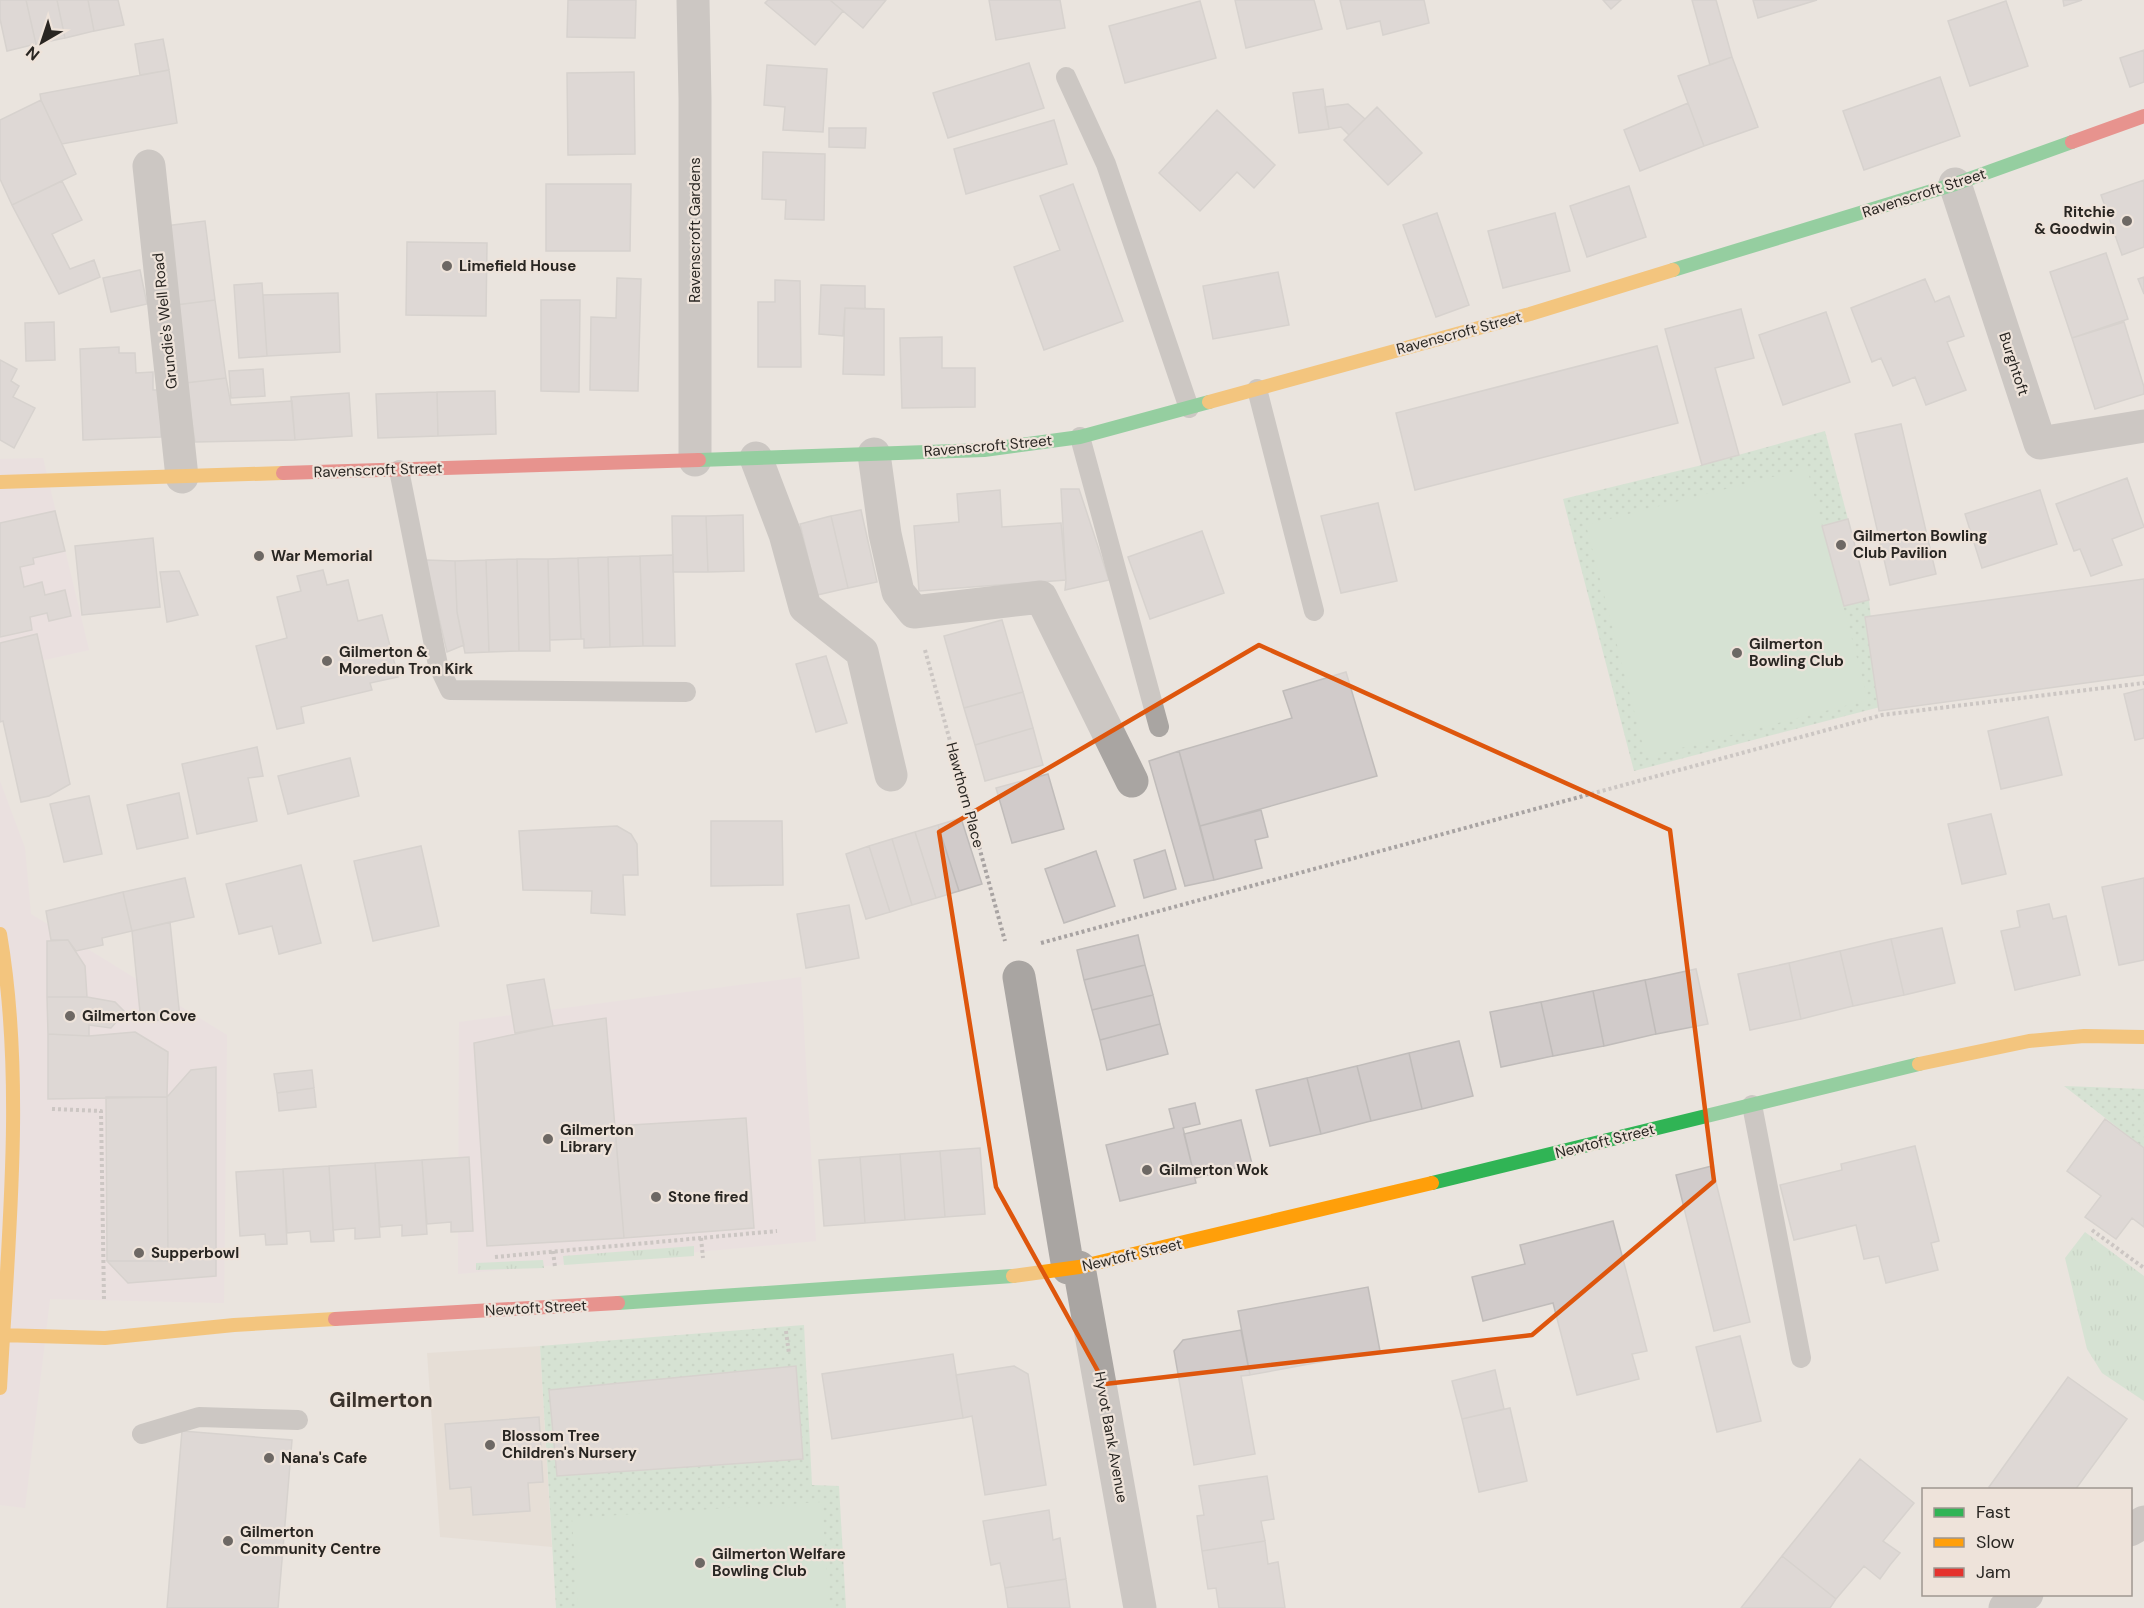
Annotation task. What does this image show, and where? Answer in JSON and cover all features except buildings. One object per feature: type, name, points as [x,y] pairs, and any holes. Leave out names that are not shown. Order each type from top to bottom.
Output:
[{"type":"main road","name":"Ravenscroft Street","points":[[0,482],[984,450],[1080,437],[1530,314],[1955,184],[2144,116]]},
{"type":"main road","points":[[0,934],[11,1029],[12,1108],[9,1230],[0,1388]]},
{"type":"main road","name":"Newtoft Street","points":[[2,1335],[105,1338],[234,1326],[1031,1275],[1074,1268],[1260,1225],[1935,1060],[2029,1041],[2084,1036],[2144,1037]]},
{"type":"street","name":"Ravenscroft Gardens","points":[[693,0],[695,460]]},
{"type":"street","name":"Grundie's Well Road","points":[[149,166],[182,477]]},
{"type":"street","name":"Burghtoft","points":[[1955,184],[2040,443],[2144,426]]},
{"type":"street","points":[[874,454],[885,534],[898,592],[914,612],[1041,597],[1132,781]]},
{"type":"street","points":[[756,458],[785,534],[805,607],[862,652],[891,775]]},
{"type":"street","name":"Newtoft Street","points":[[1013,964],[1074,1268]]},
{"type":"street","name":"Hyvot Bank Avenue","points":[[1074,1268],[1140,1608]]},
{"type":"street","points":[[2005,1608],[2024,1596]]},
{"type":"lane","points":[[1066,77],[1106,164],[1189,408]]},
{"type":"lane","points":[[1257,389],[1314,611]]},
{"type":"lane","points":[[1080,437],[1159,727]]},
{"type":"lane","points":[[399,470],[438,665],[450,690],[686,692]]},
{"type":"lane","points":[[1752,1105],[1801,1358]]},
{"type":"lane","points":[[142,1434],[199,1417],[298,1420]]},
{"type":"path","name":"Hawthorn Place","points":[[914,612],[1013,964]]},
{"type":"path","points":[[1013,964],[1882,715],[2144,684]]},
{"type":"path","points":[[12,1108],[101,1111],[105,1338]]},
{"type":"path","points":[[2092,1230],[2144,1268]]},
{"type":"path","points":[[495,1257],[777,1231]]},
{"type":"highlighted area","points":[[1259,645],[1670,830],[1714,1181],[1532,1335],[1105,1384],[996,1187],[939,832]]},
{"type":"shaded area","points":[[43,458],[89,650],[0,670],[0,459]]},
{"type":"shaded area","points":[[0,781],[25,848],[31,914],[227,1035],[224,1303],[50,1299],[25,1508],[0,1505]]},
{"type":"shaded area","points":[[801,977],[816,1241],[458,1274],[459,1022]]},
{"type":"shaded area","name":"Blossom Tree Children's Nursery","points":[[540,1346],[552,1547],[440,1537],[427,1353]]},
{"type":"green space","name":"Gilmerton Bowling Club","points":[[1825,431],[1869,600],[1880,707],[1634,771],[1563,499],[1702,465]]},
{"type":"green space","name":"Gilmerton Bowling Club","points":[[1807,468],[1868,700],[1646,757],[1586,525]]},
{"type":"green space","points":[[2064,1086],[2144,1089],[2144,1148]]},
{"type":"green space","points":[[2085,1232],[2144,1276],[2144,1401],[2102,1373],[2087,1349],[2065,1258]]},
{"type":"green space","points":[[694,1246],[694,1256],[564,1265],[563,1256]]},
{"type":"green space","points":[[543,1260],[544,1268],[476,1270],[476,1263]]},
{"type":"green space","points":[[804,1325],[812,1485],[839,1486],[846,1608],[556,1608],[540,1346]]},
{"type":"green space","name":"Gilmerton Welfare Bowling Club","points":[[822,1502],[829,1608],[578,1608],[572,1518]]},
{"type":"traffic: fast","points":[[1673,270],[1955,184],[2072,142]]},
{"type":"traffic: fast","points":[[699,460],[984,450],[1080,437],[1209,402]]},
{"type":"traffic: fast","points":[[1432,1183],[1919,1064]]},
{"type":"traffic: fast","points":[[618,1303],[1013,1276]]},
{"type":"traffic: slow","points":[[1209,402],[1530,314],[1673,270]]},
{"type":"traffic: slow","points":[[0,482],[283,473]]},
{"type":"traffic: slow","points":[[0,934],[8,989],[13,1103],[10,1218],[0,1388]]},
{"type":"traffic: slow","points":[[1919,1064],[2029,1041],[2084,1036],[2144,1037]]},
{"type":"traffic: slow","points":[[1013,1276],[1079,1267],[1432,1183]]},
{"type":"traffic: slow","points":[[0,1335],[105,1338],[234,1325],[335,1319]]},
{"type":"traffic: jam","points":[[2072,142],[2144,116]]},
{"type":"traffic: jam","points":[[283,473],[699,460]]},
{"type":"traffic: jam","points":[[335,1319],[618,1303]]},
{"type":"place","name":"Ritchie & Goodwin","points":[[2127,221]]},
{"type":"place","name":"Limefield House","points":[[447,266]]},
{"type":"place","name":"Gilmerton Bowling Club Pavilion","points":[[1841,545]]},
{"type":"place","name":"War Memorial","points":[[259,556]]},
{"type":"place","name":"Gilmerton Bowling Club","points":[[1737,653]]},
{"type":"place","name":"Gilmerton & Moredun Tron Kirk","points":[[327,661]]},
{"type":"place","name":"Gilmerton Cove","points":[[70,1016]]},
{"type":"place","name":"Gilmerton Library","points":[[548,1139]]},
{"type":"place","name":"Gilmerton Wok","points":[[1147,1170]]},
{"type":"place","name":"Stone fired","points":[[656,1197]]},
{"type":"place","name":"Supperbowl","points":[[139,1253]]},
{"type":"place","name":"Blossom Tree Children's Nursery","points":[[490,1445]]},
{"type":"place","name":"Nana's Cafe","points":[[269,1458]]},
{"type":"place","name":"Gilmerton Community Centre","points":[[228,1541]]},
{"type":"place","name":"Gilmerton Welfare Bowling Club","points":[[700,1563]]},
{"type":"district","name":"Gilmerton","points":[[381,1400]]}]
